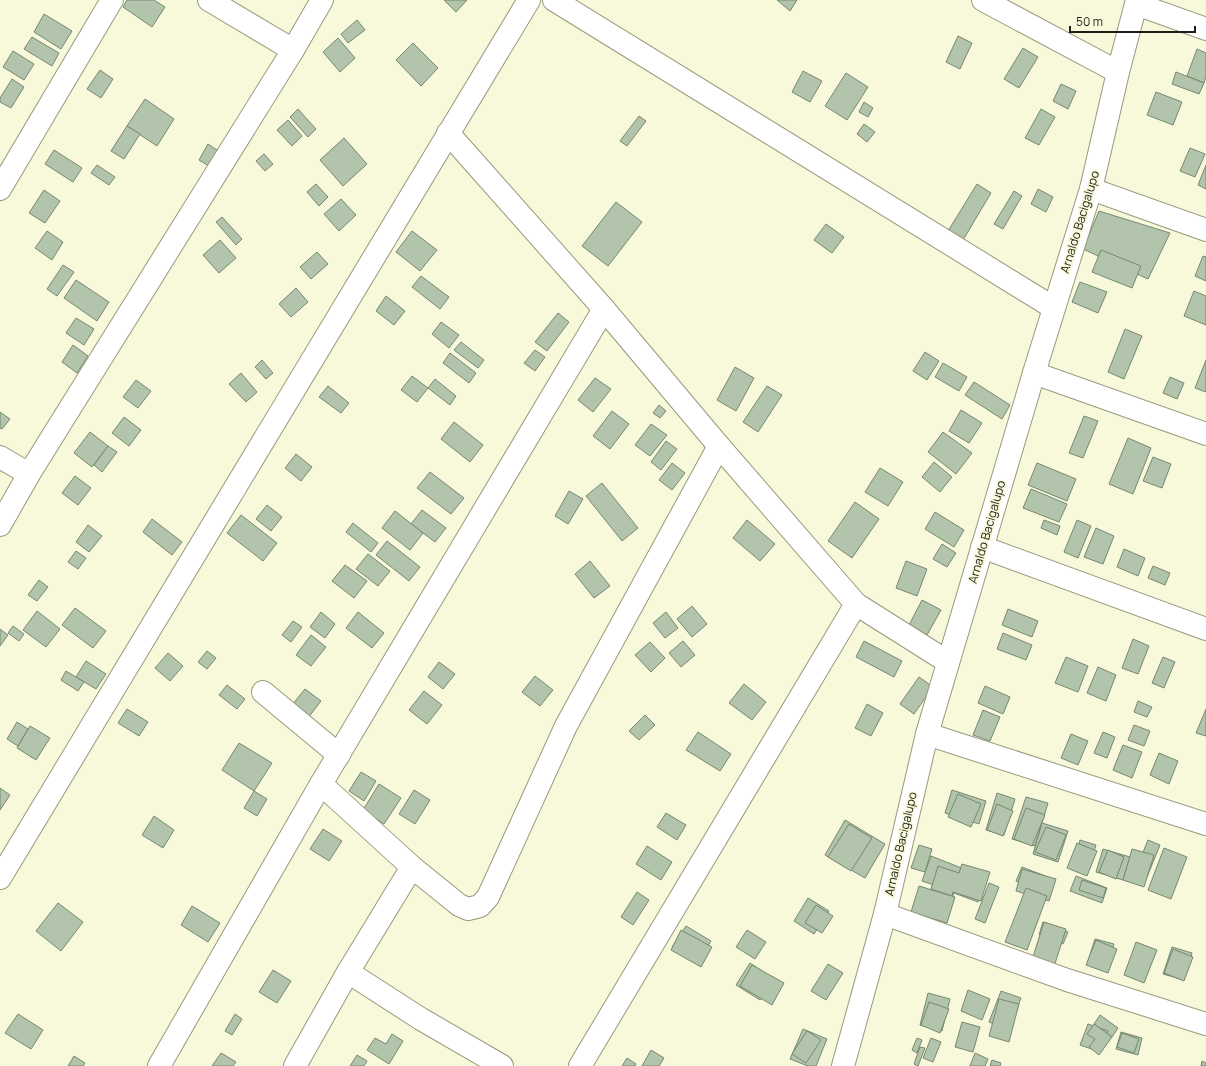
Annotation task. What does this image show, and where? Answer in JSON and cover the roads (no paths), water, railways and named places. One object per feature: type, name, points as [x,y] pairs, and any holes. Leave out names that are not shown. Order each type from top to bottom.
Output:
[{"type":"street","points":[[0,189],[112,0]]},
{"type":"street","points":[[209,0],[293,50]]},
{"type":"street","points":[[0,525],[29,474],[293,50],[322,0]]},
{"type":"street","points":[[0,878],[529,0]]},
{"type":"street","points":[[554,0],[1054,308]]},
{"type":"street","points":[[983,0],[1118,72]]},
{"type":"street","points":[[1137,2],[1206,29]]},
{"type":"street","name":"Arnaldo Bacigalupo","points":[[843,1066],[885,914],[927,734],[1034,373],[1091,188],[1118,72],[1137,2]]},
{"type":"street","points":[[448,133],[604,309],[719,446],[856,604],[948,662]]},
{"type":"street","points":[[1091,188],[1206,230]]},
{"type":"street","points":[[159,1066],[339,755],[604,309]]},
{"type":"street","points":[[1034,373],[1206,434]]},
{"type":"street","points":[[322,784],[412,867],[459,905],[468,909],[480,906],[488,897],[566,726],[719,446]]},
{"type":"street","points":[[0,457],[29,474]]},
{"type":"street","points":[[982,547],[1206,629]]},
{"type":"street","points":[[580,1066],[856,604]]},
{"type":"street","points":[[263,692],[339,755]]},
{"type":"street","points":[[927,734],[1206,824]]},
{"type":"street","points":[[294,1066],[348,972],[412,867]]},
{"type":"street","points":[[885,914],[1068,980],[1206,1024]]},
{"type":"street","points":[[348,972],[421,1020],[502,1066]]}]
